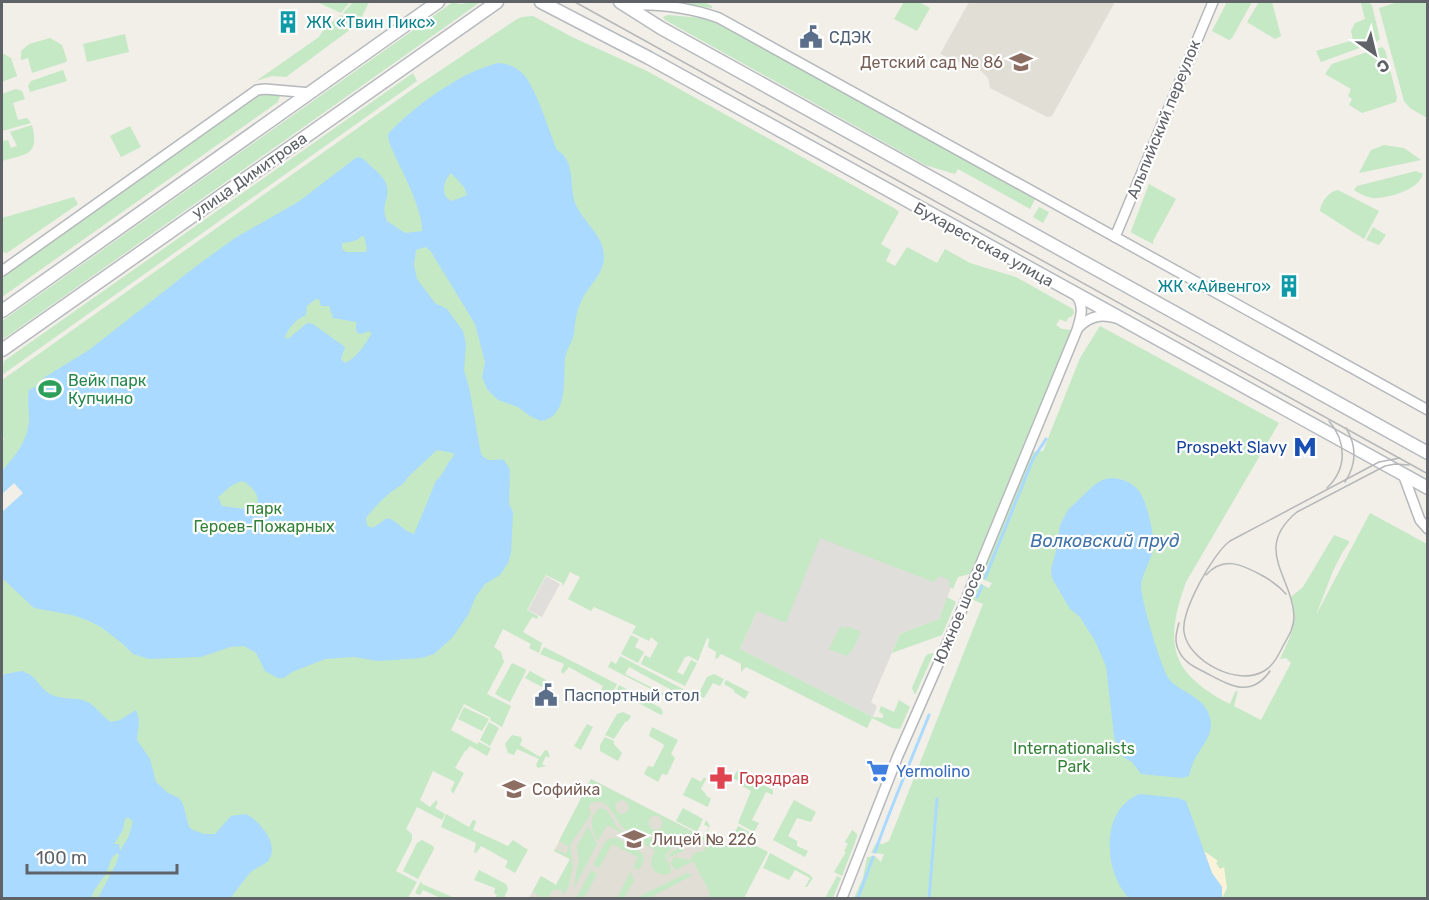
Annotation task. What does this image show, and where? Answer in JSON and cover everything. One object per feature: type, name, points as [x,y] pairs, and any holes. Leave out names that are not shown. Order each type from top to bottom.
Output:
[{"type":"main road","name":"улица Димитрова","points":[[2,311],[438,2]]},
{"type":"main road","name":"улица Димитрова","points":[[2,350],[497,2]]},
{"type":"main road","name":"Бухарестская улица","points":[[541,2],[649,58],[1428,488]]},
{"type":"main road","name":"Бухарестская улица","points":[[624,3],[662,28],[736,70],[1428,453]]},
{"type":"street","name":"Альпийский переулок","points":[[1115,237],[1213,2]]},
{"type":"street","name":"Бухарестская улица","points":[[624,3],[704,12],[719,18],[1428,410]]},
{"type":"street","points":[[2,271],[257,90],[265,88],[310,93]]},
{"type":"street","name":"Южное шоссе","points":[[842,898],[897,758],[958,619],[1078,329],[1082,308],[1075,294]]},
{"type":"street","points":[[1078,329],[1083,322],[1094,316],[1120,320]]},
{"type":"street","points":[[1403,474],[1420,520],[1428,529]]},
{"type":"shaded area","name":"Детский сад № 86","points":[[969,2],[1115,2],[1052,116],[1047,117],[990,88],[988,78],[981,71],[940,54]]},
{"type":"shaded area","points":[[820,520],[955,577],[941,618],[900,634],[871,702],[877,706],[873,717],[740,649],[765,594]]},
{"type":"shaded area","points":[[546,576],[560,584],[542,617],[528,610]]},
{"type":"shaded area","name":"Лицей № 226","points":[[591,779],[739,855],[717,898],[529,898],[541,876],[556,885],[570,859],[554,851]]},
{"type":"green space","points":[[317,2],[350,2],[341,13]]},
{"type":"green space","points":[[353,2],[369,2],[360,21],[343,13]]},
{"type":"green space","points":[[453,2],[479,3],[2,340],[2,321]]},
{"type":"green space","points":[[650,2],[704,2],[712,8]]},
{"type":"green space","points":[[904,2],[919,2],[930,8],[917,31],[894,19]]},
{"type":"green space","points":[[1227,2],[1252,2],[1229,40],[1212,31]]},
{"type":"green space","points":[[1259,2],[1272,2],[1281,36],[1275,39],[1247,22]]},
{"type":"green space","points":[[1367,2],[1372,5],[1380,39],[1321,62],[1316,51],[1353,40],[1351,31],[1355,23],[1365,19],[1361,3]]},
{"type":"green space","points":[[1398,2],[1427,2],[1427,118],[1410,108],[1404,101],[1379,8]]},
{"type":"green space","points":[[341,15],[359,23],[286,77],[272,76],[256,81],[319,37],[324,29]]},
{"type":"green space","points":[[668,15],[702,18],[726,27],[1035,199],[1030,209],[958,169],[955,174],[925,165],[665,20],[663,17]]},
{"type":"green space","name":"парк Героев-Пожарных","points":[[533,16],[572,37],[647,71],[894,208],[899,212],[881,244],[891,250],[886,261],[895,266],[907,247],[937,263],[945,249],[970,263],[1016,277],[1073,309],[1074,313],[1066,322],[1060,319],[1056,325],[1062,329],[1071,330],[970,574],[958,577],[953,589],[949,586],[950,581],[940,576],[933,582],[820,538],[786,623],[757,611],[740,649],[873,717],[883,718],[883,714],[879,712],[881,706],[894,712],[899,700],[910,707],[900,729],[892,728],[872,718],[867,728],[746,667],[741,672],[741,664],[721,654],[715,659],[716,652],[708,647],[709,639],[707,638],[698,661],[689,656],[685,657],[677,672],[683,675],[691,660],[697,663],[685,686],[641,664],[645,655],[650,658],[658,643],[651,637],[649,641],[632,633],[636,626],[594,607],[591,611],[568,599],[580,577],[570,572],[563,586],[562,583],[546,575],[527,610],[538,616],[537,619],[532,617],[523,632],[542,643],[539,653],[529,648],[531,644],[503,629],[494,647],[501,652],[504,662],[487,694],[511,706],[502,727],[490,720],[491,718],[464,704],[451,730],[477,744],[479,742],[491,748],[487,756],[470,746],[465,751],[455,768],[464,773],[453,794],[451,790],[455,782],[433,771],[420,800],[430,807],[436,800],[438,803],[435,808],[445,814],[442,820],[417,807],[406,829],[412,834],[412,840],[396,871],[417,882],[408,898],[2,898],[2,441],[4,439],[2,435],[2,380],[420,84],[517,19]]},
{"type":"green space","points":[[125,34],[129,52],[87,62],[83,44]]},
{"type":"green space","points":[[50,38],[62,45],[66,62],[32,73],[28,58],[21,60],[21,51],[29,44]]},
{"type":"green space","points":[[1382,47],[1385,50],[1397,97],[1396,102],[1362,113],[1349,105],[1352,99],[1348,96],[1351,89],[1325,74],[1332,64]]},
{"type":"green space","points":[[2,53],[11,58],[17,76],[2,82]]},
{"type":"green space","points":[[63,70],[67,81],[30,92],[28,86],[31,81]]},
{"type":"green space","points":[[413,73],[417,81],[2,375],[4,361]]},
{"type":"green space","points":[[16,89],[22,91],[25,99],[13,103],[18,120],[27,118],[31,123],[2,131],[2,94]]},
{"type":"green space","points":[[260,95],[280,96],[278,102],[2,297],[2,278]]},
{"type":"green space","points":[[32,125],[34,143],[29,152],[2,161],[2,135],[3,141],[8,140],[11,148],[17,146],[10,132]]},
{"type":"green space","points":[[130,126],[141,147],[121,157],[110,136]]},
{"type":"green space","points":[[1384,145],[1404,148],[1421,160],[1359,173],[1371,150]]},
{"type":"green space","points":[[1416,171],[1423,174],[1416,184],[1397,194],[1374,198],[1354,190],[1357,186]]},
{"type":"green space","points":[[1149,184],[1176,199],[1153,244],[1131,231]]},
{"type":"green space","points":[[1338,190],[1379,211],[1364,239],[1320,211],[1326,198]]},
{"type":"green space","points":[[74,197],[78,204],[7,253],[3,252],[2,218]]},
{"type":"green space","points":[[1039,207],[1049,212],[1043,223],[1033,217]]},
{"type":"green space","points":[[1373,227],[1386,235],[1379,245],[1366,240]]},
{"type":"green space","name":"Internationalists Park","points":[[1100,326],[1279,423],[1186,582],[1179,603],[1174,639],[1177,654],[1183,668],[1210,692],[1230,704],[1235,692],[1238,691],[1234,706],[1261,720],[1291,663],[1286,658],[1280,659],[1294,622],[1291,597],[1303,587],[1334,535],[1349,543],[1333,571],[1316,615],[1370,513],[1427,544],[1427,898],[854,898],[863,878],[867,857],[875,856],[881,862],[884,854],[871,853],[876,843],[883,844],[889,841],[983,604],[971,599],[979,583],[989,588],[992,583],[980,578],[1031,452],[1043,451],[1080,358]]},
{"type":"green space","points":[[947,597],[956,602],[942,635],[892,653],[900,634],[941,618]]},
{"type":"green space","points":[[840,626],[846,629],[847,626],[861,632],[847,656],[829,649]]},
{"type":"green space","points":[[631,635],[639,639],[635,647],[644,652],[638,663],[621,654]]},
{"type":"green space","points":[[544,647],[617,684],[614,690],[605,696],[600,692],[603,686],[569,667],[563,674],[561,671],[564,664],[540,654]]},
{"type":"green space","points":[[934,653],[915,695],[912,688],[925,657]]},
{"type":"green space","points":[[620,656],[683,689],[681,693],[677,693],[629,667],[625,674],[677,700],[676,702],[608,667],[611,661],[616,664]]},
{"type":"green space","points":[[512,663],[526,671],[510,702],[495,694]]},
{"type":"green space","points":[[530,671],[546,680],[542,687],[525,678]]},
{"type":"green space","points":[[714,674],[724,679],[720,686],[713,683],[704,698],[698,695],[707,677]]},
{"type":"green space","points":[[726,680],[749,692],[745,699],[724,684]]},
{"type":"green space","points":[[619,685],[634,696],[635,694],[661,708],[663,713],[661,715],[616,691]]},
{"type":"green space","points":[[464,707],[489,719],[482,731],[458,719]]},
{"type":"green space","points":[[623,712],[631,716],[614,739],[605,735],[617,714]]},
{"type":"green space","points":[[489,722],[499,728],[490,746],[480,740]]},
{"type":"green space","points":[[587,724],[593,727],[581,750],[574,746]]},
{"type":"green space","points":[[652,727],[678,740],[671,754],[675,758],[667,775],[662,774],[658,782],[644,774],[648,766],[653,767],[664,746],[649,736]]},
{"type":"green space","points":[[512,735],[521,737],[520,745],[540,757],[545,750],[548,751],[550,758],[546,756],[542,764],[546,766],[538,768],[536,765],[539,759],[517,749],[514,755],[508,753],[505,744]]},
{"type":"green space","points":[[605,737],[614,741],[622,753],[618,761],[600,751],[600,745]]},
{"type":"green space","points":[[737,771],[773,790],[773,795],[766,792],[752,820],[759,823],[754,832],[738,823],[751,791],[733,778]]},
{"type":"green space","points":[[692,777],[701,782],[704,777],[706,779],[701,789],[706,796],[711,798],[708,807],[683,795]]},
{"type":"green space","points":[[591,779],[703,837],[709,827],[704,825],[706,820],[710,826],[706,835],[727,846],[738,826],[753,834],[749,842],[768,852],[744,898],[708,898],[710,893],[693,861],[676,870],[670,863],[675,857],[689,860],[697,852],[704,851],[706,846],[704,840],[690,838],[683,851],[668,858],[670,853],[683,845],[682,841],[667,836],[633,834],[622,827],[607,806],[597,802],[590,804],[591,814],[570,845],[573,866],[568,888],[563,895],[561,889],[551,891],[549,898],[541,898],[533,891],[541,876],[556,885],[570,859],[554,851],[555,849],[566,854],[569,847],[559,841]],"holes":[[[624,800],[629,809],[620,814],[615,805]],[[659,816],[662,821],[662,826],[658,830],[652,829],[649,825],[649,819]]]},
{"type":"green space","points":[[794,800],[816,812],[811,822],[797,818],[788,836],[797,841],[797,846],[808,851],[805,857],[773,840]]},
{"type":"green space","points":[[600,808],[607,810],[617,827],[630,837],[607,825],[598,841],[592,819]]},
{"type":"green space","points":[[683,808],[703,819],[697,832],[676,821]]},
{"type":"green space","points":[[446,814],[469,827],[475,820],[473,830],[508,846],[513,840],[528,850],[515,873],[505,867],[508,861],[481,846],[474,853],[476,843],[441,827]]},
{"type":"green space","points":[[588,826],[597,844],[573,890],[579,859],[577,846]]},
{"type":"green space","points":[[852,830],[857,837],[842,876],[834,872],[846,852],[844,851],[848,844],[845,842]]},
{"type":"green space","points":[[658,837],[653,842],[656,846],[667,844],[667,838],[674,840],[677,844],[666,854],[671,873],[660,874],[655,871],[651,861],[655,850],[636,840]]},
{"type":"green space","points":[[611,838],[617,838],[642,853],[644,860],[639,870],[633,868],[638,857],[612,844],[599,868],[593,865],[605,842]]},
{"type":"green space","points":[[422,840],[434,849],[418,879],[403,871],[417,843]]},
{"type":"green space","points":[[770,853],[810,875],[813,878],[807,887],[805,887],[810,878],[795,870],[789,880],[763,868]]},
{"type":"green space","points":[[479,870],[506,884],[508,889],[504,898],[495,898],[497,895],[494,893],[495,888],[474,880]]},
{"type":"green space","points":[[591,870],[597,874],[584,898],[576,898]]},
{"type":"green space","points":[[631,871],[634,881],[624,897],[617,898]]},
{"type":"green space","points":[[687,873],[693,875],[649,898],[636,898]]},
{"type":"green space","points":[[837,876],[841,878],[833,898],[825,898]]},
{"type":"green space","points":[[421,881],[422,884],[455,898],[440,898],[423,890],[420,895],[415,893]]},
{"type":"sand","points":[[1204,851],[1218,861],[1216,863],[1220,869],[1224,867],[1227,888],[1222,898],[1222,887],[1212,873]]},
{"type":"water","points":[[499,63],[516,68],[531,86],[557,150],[567,160],[575,203],[601,243],[604,259],[597,277],[578,310],[573,336],[565,359],[563,396],[560,405],[550,418],[541,421],[518,407],[498,400],[487,389],[482,377],[485,362],[475,324],[430,250],[425,247],[416,250],[414,265],[417,279],[435,303],[447,309],[463,331],[466,344],[464,370],[481,454],[489,460],[504,460],[510,470],[509,504],[513,512],[511,553],[508,563],[500,575],[485,584],[476,596],[468,615],[452,638],[434,654],[422,658],[378,661],[354,657],[325,659],[292,672],[284,678],[278,678],[265,671],[256,653],[244,646],[230,647],[201,657],[149,659],[133,654],[101,627],[87,620],[34,608],[2,578],[2,471],[16,454],[26,435],[29,420],[29,390],[45,377],[89,350],[235,238],[298,202],[357,157],[366,161],[386,183],[388,190],[385,207],[387,221],[405,233],[422,231],[416,204],[390,145],[388,134],[411,112],[439,91],[485,67]],"holes":[[[451,173],[464,187],[467,195],[452,201],[448,199],[444,192]],[[364,236],[367,250],[365,252],[346,252],[342,249],[342,243]],[[319,299],[321,306],[329,306],[333,318],[356,322],[356,331],[360,334],[370,331],[371,335],[357,355],[345,363],[341,359],[345,347],[313,324],[307,323],[288,339],[285,337],[289,330],[296,321],[306,315],[307,306]],[[437,450],[453,453],[454,456],[436,481],[414,534],[387,518],[371,528],[367,525],[366,518],[371,511],[402,485]],[[243,481],[254,490],[258,502],[253,510],[222,506],[218,497]]]},
{"type":"water","name":"Волковский пруд","points":[[1119,479],[1136,488],[1142,496],[1152,527],[1153,549],[1141,588],[1148,620],[1167,676],[1171,682],[1199,701],[1209,716],[1211,726],[1209,735],[1194,761],[1189,776],[1182,778],[1141,774],[1132,762],[1120,755],[1114,736],[1106,666],[1095,641],[1080,617],[1070,609],[1052,578],[1051,569],[1060,525],[1068,510],[1093,486],[1102,480]]},
{"type":"water","points":[[22,671],[28,673],[52,695],[89,703],[111,722],[120,720],[136,710],[139,720],[137,740],[150,759],[156,782],[168,793],[179,798],[183,804],[189,827],[204,834],[215,834],[231,816],[246,814],[261,827],[269,839],[272,852],[269,860],[251,872],[230,898],[98,898],[116,864],[119,855],[117,853],[112,857],[106,874],[91,898],[2,898],[2,678],[5,674]],"holes":[[[128,817],[133,822],[128,838],[120,851],[119,844],[114,844],[123,830],[125,819]]]},
{"type":"water","points":[[1140,794],[1186,801],[1212,873],[1222,887],[1222,898],[1129,898],[1114,873],[1110,842],[1117,813],[1127,802]]},
{"type":"pier","points":[[14,483],[23,493],[2,512],[2,494]]},
{"type":"waterway","points":[[985,578],[1033,459],[1046,439]]},
{"type":"waterway","points":[[977,597],[982,586]]},
{"type":"waterway","points":[[875,852],[929,715]]},
{"type":"waterway","points":[[929,898],[937,799]]},
{"type":"waterway","points":[[858,898],[873,857]]},
{"type":"tram line","points":[[575,2],[1428,474]]},
{"type":"tram line","points":[[1327,488],[1334,481],[1342,455],[1339,438],[1329,421]]},
{"type":"tram line","points":[[1345,482],[1349,476],[1354,455],[1350,435],[1346,428]]},
{"type":"tram line","points":[[1400,458],[1379,462],[1230,541],[1223,547],[1200,583],[1184,623],[1188,643],[1195,653],[1216,668],[1241,676],[1264,671],[1273,664],[1294,621],[1292,603],[1276,551],[1277,538],[1284,525],[1297,512],[1385,466],[1409,465]]},
{"type":"tram line","points":[[1206,575],[1220,565],[1234,564],[1256,572],[1286,594]]},
{"type":"tram line","points":[[1179,623],[1176,637],[1177,648],[1184,659],[1200,670],[1241,687],[1256,685],[1270,671]]},
{"type":"place","name":"ЖК «Твин Пикс»","points":[[288,22]]},
{"type":"place","name":"СДЭК","points":[[811,37]]},
{"type":"place","name":"Детский сад № 86","points":[[1021,62]]},
{"type":"place","name":"ЖК «Айвенго»","points":[[1289,286]]},
{"type":"place","name":"Вейк парк Купчино","points":[[50,389]]},
{"type":"place","name":"Prospekt Slavy","points":[[1305,447]]},
{"type":"place","name":"Паспортный стол","points":[[546,695]]},
{"type":"place","name":"Yermolino","points":[[878,771]]},
{"type":"place","name":"Горздрав","points":[[721,778]]},
{"type":"place","name":"Софийка","points":[[514,789]]},
{"type":"place","name":"Лицей № 226","points":[[634,839]]}]
